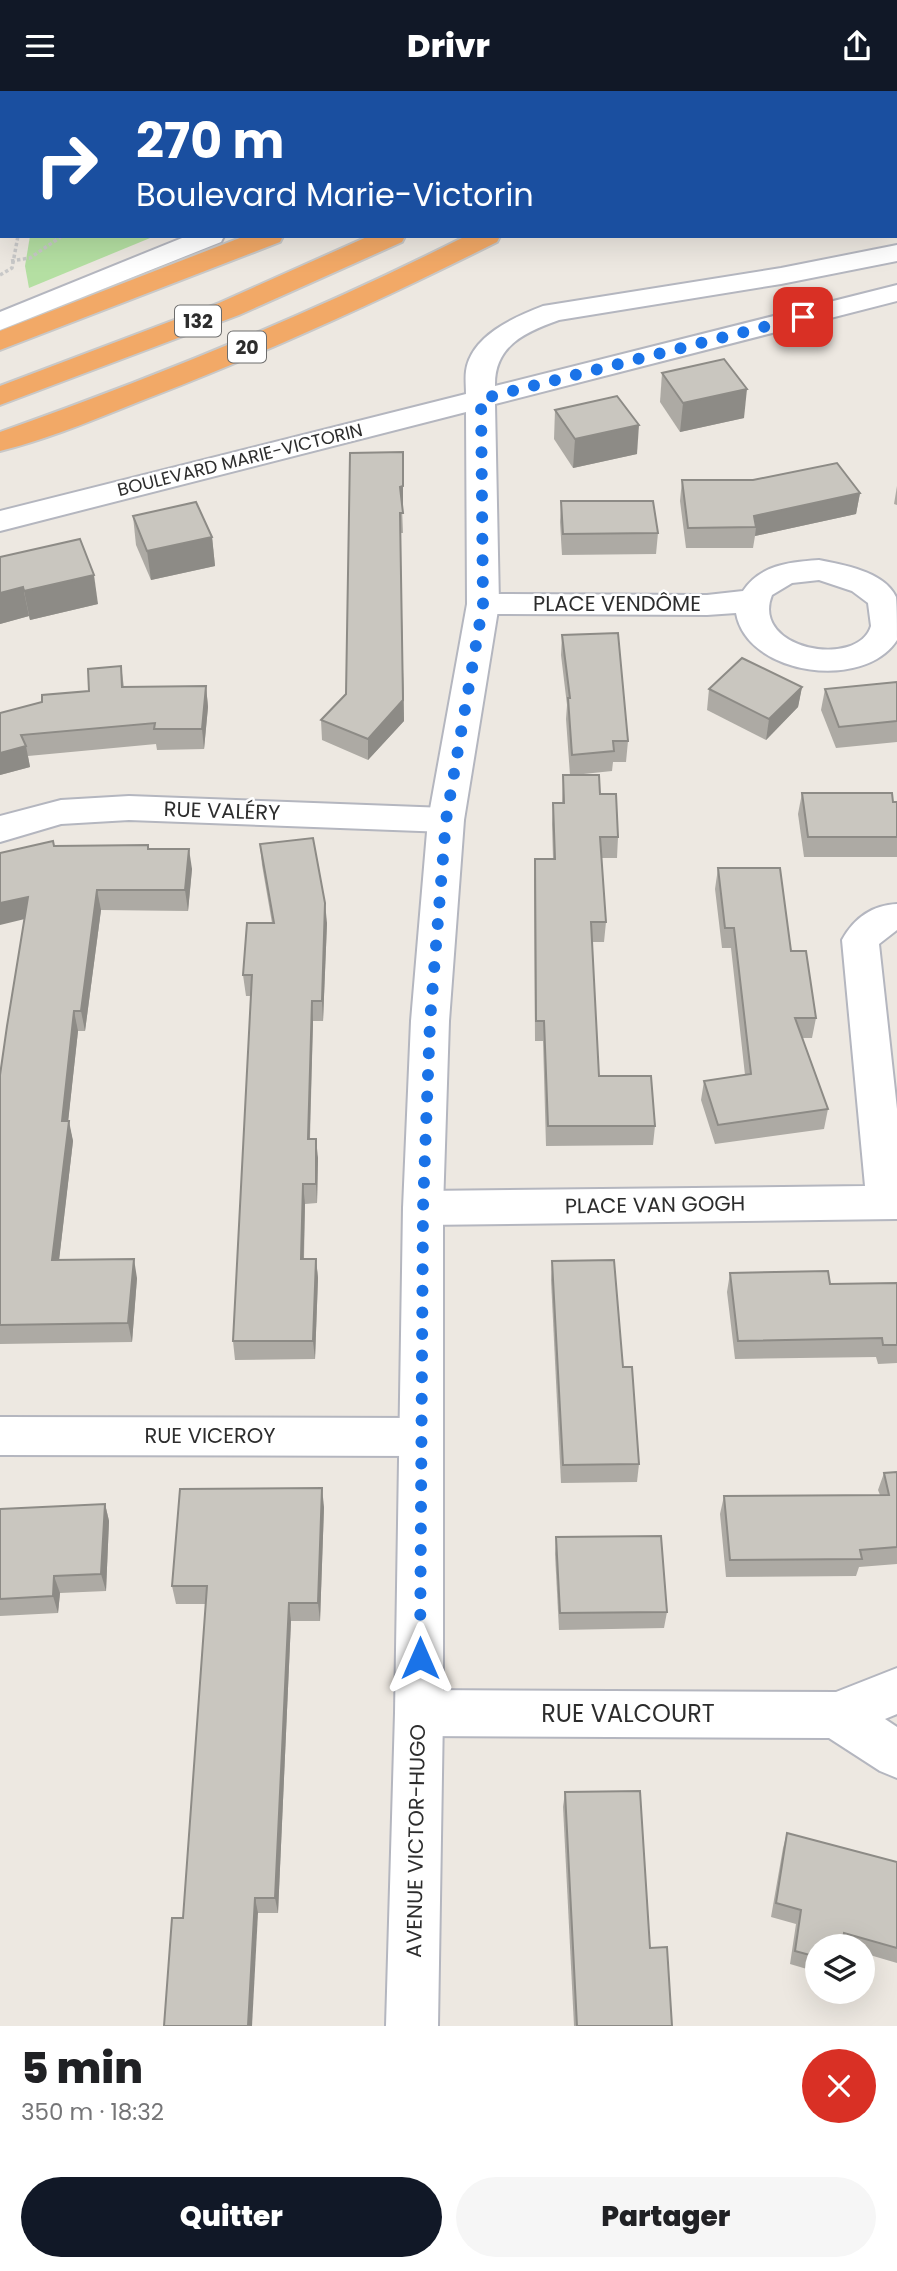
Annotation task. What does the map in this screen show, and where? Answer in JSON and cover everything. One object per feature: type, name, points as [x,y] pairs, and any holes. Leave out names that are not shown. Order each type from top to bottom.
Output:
[{"type":"highway","points":[[0,341],[265,238]]},
{"type":"highway","name":"132","points":[[0,396],[229,309],[388,238]]},
{"type":"highway","name":"20","points":[[0,442],[248,347],[396,281],[483,238]]},
{"type":"street","points":[[0,322],[206,238]]},
{"type":"street","points":[[481,399],[480,370],[488,352],[518,326],[553,312],[780,276],[897,253]]},
{"type":"street","name":"BOULEVARD MARIE-VICTORIN","points":[[0,521],[897,293]]},
{"type":"street","name":"AVENUE VICTOR-HUGO","points":[[412,2026],[419,1713],[423,1208],[430,1021],[446,820],[483,604],[481,399]]},
{"type":"street","name":"PLACE VENDÔME","points":[[483,604],[707,605],[752,601]]},
{"type":"street","name":"RUE VALÉRY","points":[[0,829],[61,812],[129,808],[446,820]]},
{"type":"street","name":"PLACE VAN GOGH","points":[[423,1208],[892,1203],[860,940],[884,918],[897,917]]},
{"type":"street","name":"RUE VICEROY","points":[[0,1436],[421,1437]]},
{"type":"street","name":"RUE VALCOURT","points":[[419,1713],[836,1715],[897,1691]]},
{"type":"street","points":[[836,1715],[897,1754]]},
{"type":"path","points":[[0,275],[10,272],[17,238]]},
{"type":"path","points":[[11,261],[30,258],[59,238]]},
{"type":"green space","points":[[30,238],[150,238],[29,288],[25,266]]},
{"type":"building","points":[[724,359],[747,389],[683,403],[662,373]]},
{"type":"building","points":[[617,396],[639,425],[575,439],[555,410]]},
{"type":"building","points":[[403,452],[403,486],[400,487],[403,513],[400,513],[403,700],[368,739],[321,720],[346,694],[350,453]]},
{"type":"building","points":[[837,463],[860,493],[754,516],[756,527],[688,528],[682,480],[753,480]]},
{"type":"building","points":[[561,501],[653,501],[658,533],[563,534]]},
{"type":"building","points":[[196,502],[212,537],[147,551],[133,516]]},
{"type":"building","points":[[80,539],[94,575],[24,591],[23,587],[0,593],[0,557]]},
{"type":"building","points":[[618,633],[628,741],[613,741],[614,751],[572,755],[570,698],[562,635]]},
{"type":"building","points":[[742,658],[802,687],[769,719],[709,689]]},
{"type":"building","points":[[121,666],[122,687],[206,686],[202,729],[154,729],[155,723],[21,735],[26,746],[0,753],[0,713],[42,702],[42,695],[89,691],[88,669]]},
{"type":"building","points":[[897,682],[897,721],[839,727],[825,689]]},
{"type":"building","points":[[563,775],[599,775],[600,794],[616,794],[618,837],[600,837],[606,922],[591,922],[599,1076],[651,1076],[655,1126],[548,1126],[544,1021],[536,1021],[535,859],[555,859],[553,803],[564,803]]},
{"type":"building","points":[[802,793],[892,793],[893,802],[897,802],[897,837],[808,837]]},
{"type":"building","points":[[313,838],[325,903],[322,1001],[312,1001],[308,1139],[316,1139],[316,1184],[303,1184],[301,1259],[316,1259],[313,1341],[233,1341],[252,975],[243,975],[247,923],[274,923],[260,844]]},
{"type":"building","points":[[53,841],[54,846],[148,845],[148,849],[189,849],[185,890],[97,890],[81,1011],[74,1011],[62,1121],[69,1121],[52,1260],[134,1259],[128,1323],[0,1325],[0,1075],[28,897],[0,903],[0,853]]},
{"type":"building","points":[[718,868],[780,868],[791,951],[806,951],[816,1018],[795,1018],[828,1109],[718,1125],[704,1081],[751,1074],[734,928],[725,928]]},
{"type":"building","points":[[614,1260],[623,1367],[632,1367],[639,1464],[563,1465],[552,1261]]},
{"type":"building","points":[[828,1271],[830,1284],[897,1283],[897,1345],[883,1345],[882,1338],[738,1341],[730,1273]]},
{"type":"building","points":[[897,1472],[897,1547],[860,1550],[862,1559],[730,1560],[724,1496],[889,1495],[884,1473]]},
{"type":"building","points":[[322,1488],[318,1603],[289,1603],[275,1898],[255,1898],[248,2026],[164,2026],[172,1918],[183,1918],[207,1586],[172,1586],[180,1489]]},
{"type":"building","points":[[105,1504],[101,1574],[54,1576],[53,1596],[0,1599],[0,1509]]},
{"type":"building","points":[[661,1536],[667,1612],[560,1613],[556,1537]]},
{"type":"building","points":[[640,1791],[650,1948],[667,1947],[672,2026],[577,2026],[565,1792]]},
{"type":"building","points":[[787,1833],[897,1862],[897,1948],[875,1942],[875,1934],[805,1934],[805,1954],[795,1951],[801,1910],[776,1903]]},
{"type":"route","points":[[420,1658],[423,1208],[430,1021],[446,820],[483,604],[481,399],[803,317]]}]
